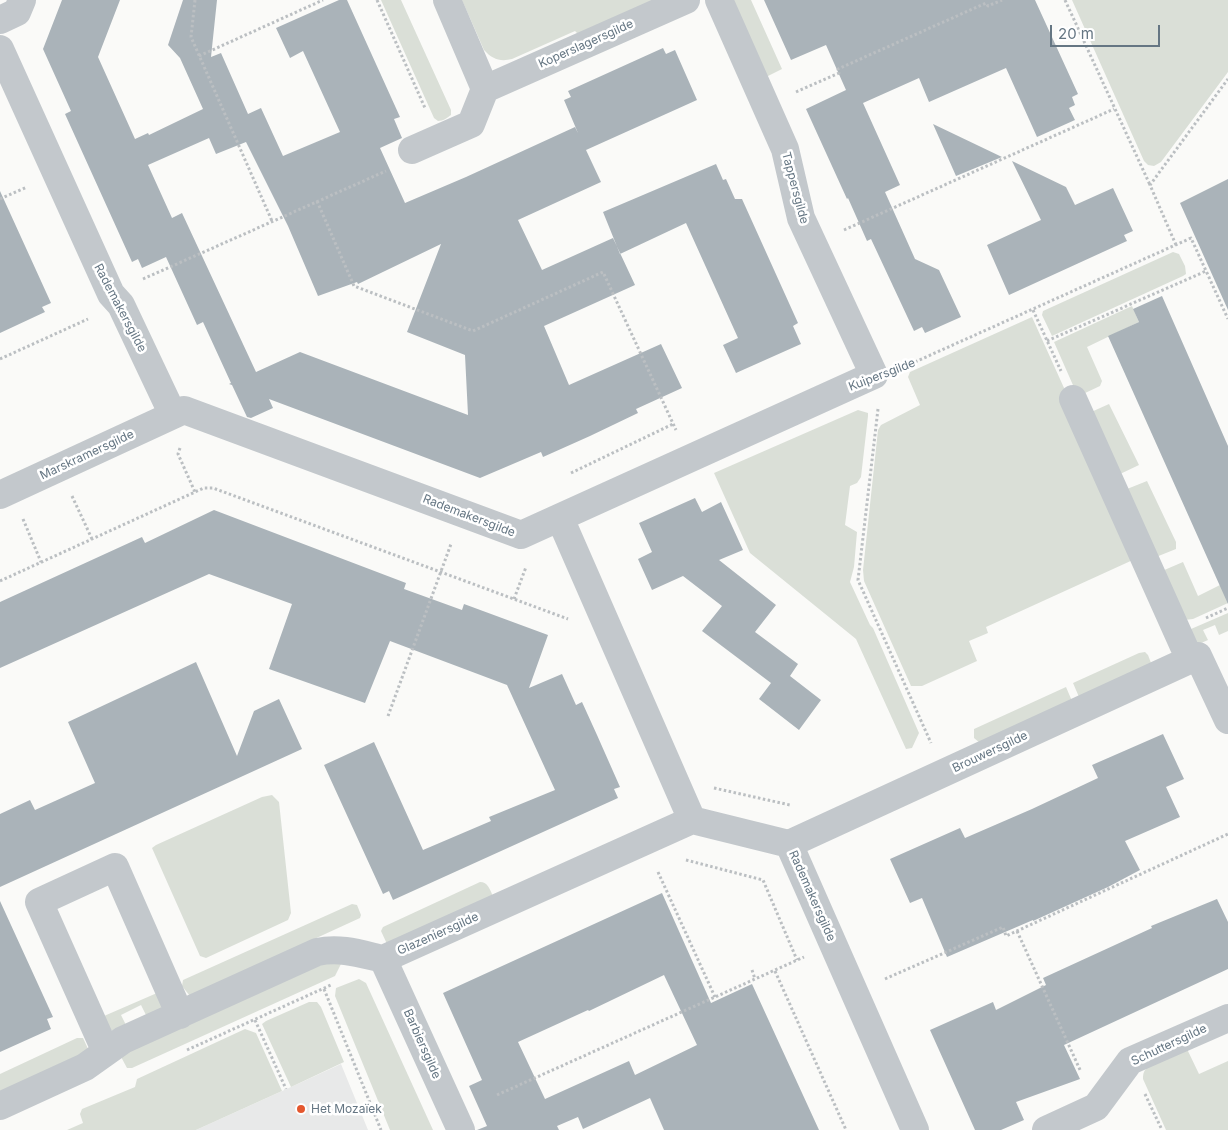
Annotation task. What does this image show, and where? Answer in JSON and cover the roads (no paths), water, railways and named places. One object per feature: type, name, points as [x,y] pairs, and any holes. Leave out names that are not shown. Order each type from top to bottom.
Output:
[{"type":"street","points":[[0,20],[17,12],[22,0]]},
{"type":"street","points":[[412,150],[471,124],[485,89],[447,0]]},
{"type":"street","name":"Koperslagersgilde","points":[[485,89],[686,0]]},
{"type":"street","name":"Tappersgilde","points":[[719,0],[785,149],[801,218],[874,375]]},
{"type":"street","name":"Rademakersgilde","points":[[0,49],[116,299],[173,414],[184,410],[521,536],[560,518]]},
{"type":"street","name":"Kuipersgilde","points":[[560,518],[874,375]]},
{"type":"street","points":[[1074,399],[1194,658],[1228,720]]},
{"type":"street","name":"Marskramersgilde","points":[[5,493],[173,414]]},
{"type":"street","points":[[560,518],[692,820]]},
{"type":"street","name":"Brouwersgilde","points":[[789,844],[1194,658]]},
{"type":"street","name":"Rademakersgilde","points":[[692,820],[789,844],[915,1130]]},
{"type":"street","name":"Glazeniersgilde","points":[[0,1106],[85,1067],[123,1040],[318,952],[342,949],[383,959],[692,820]]},
{"type":"street","points":[[106,1052],[39,902],[115,867],[180,1014]]},
{"type":"street","name":"Barbiersgilde","points":[[383,959],[461,1130]]},
{"type":"street","name":"Schuttersgilde","points":[[1046,1130],[1096,1107],[1130,1061],[1228,1018]]},
{"type":"place","name":"Het Mozaïek","points":[[301,1109]]}]
